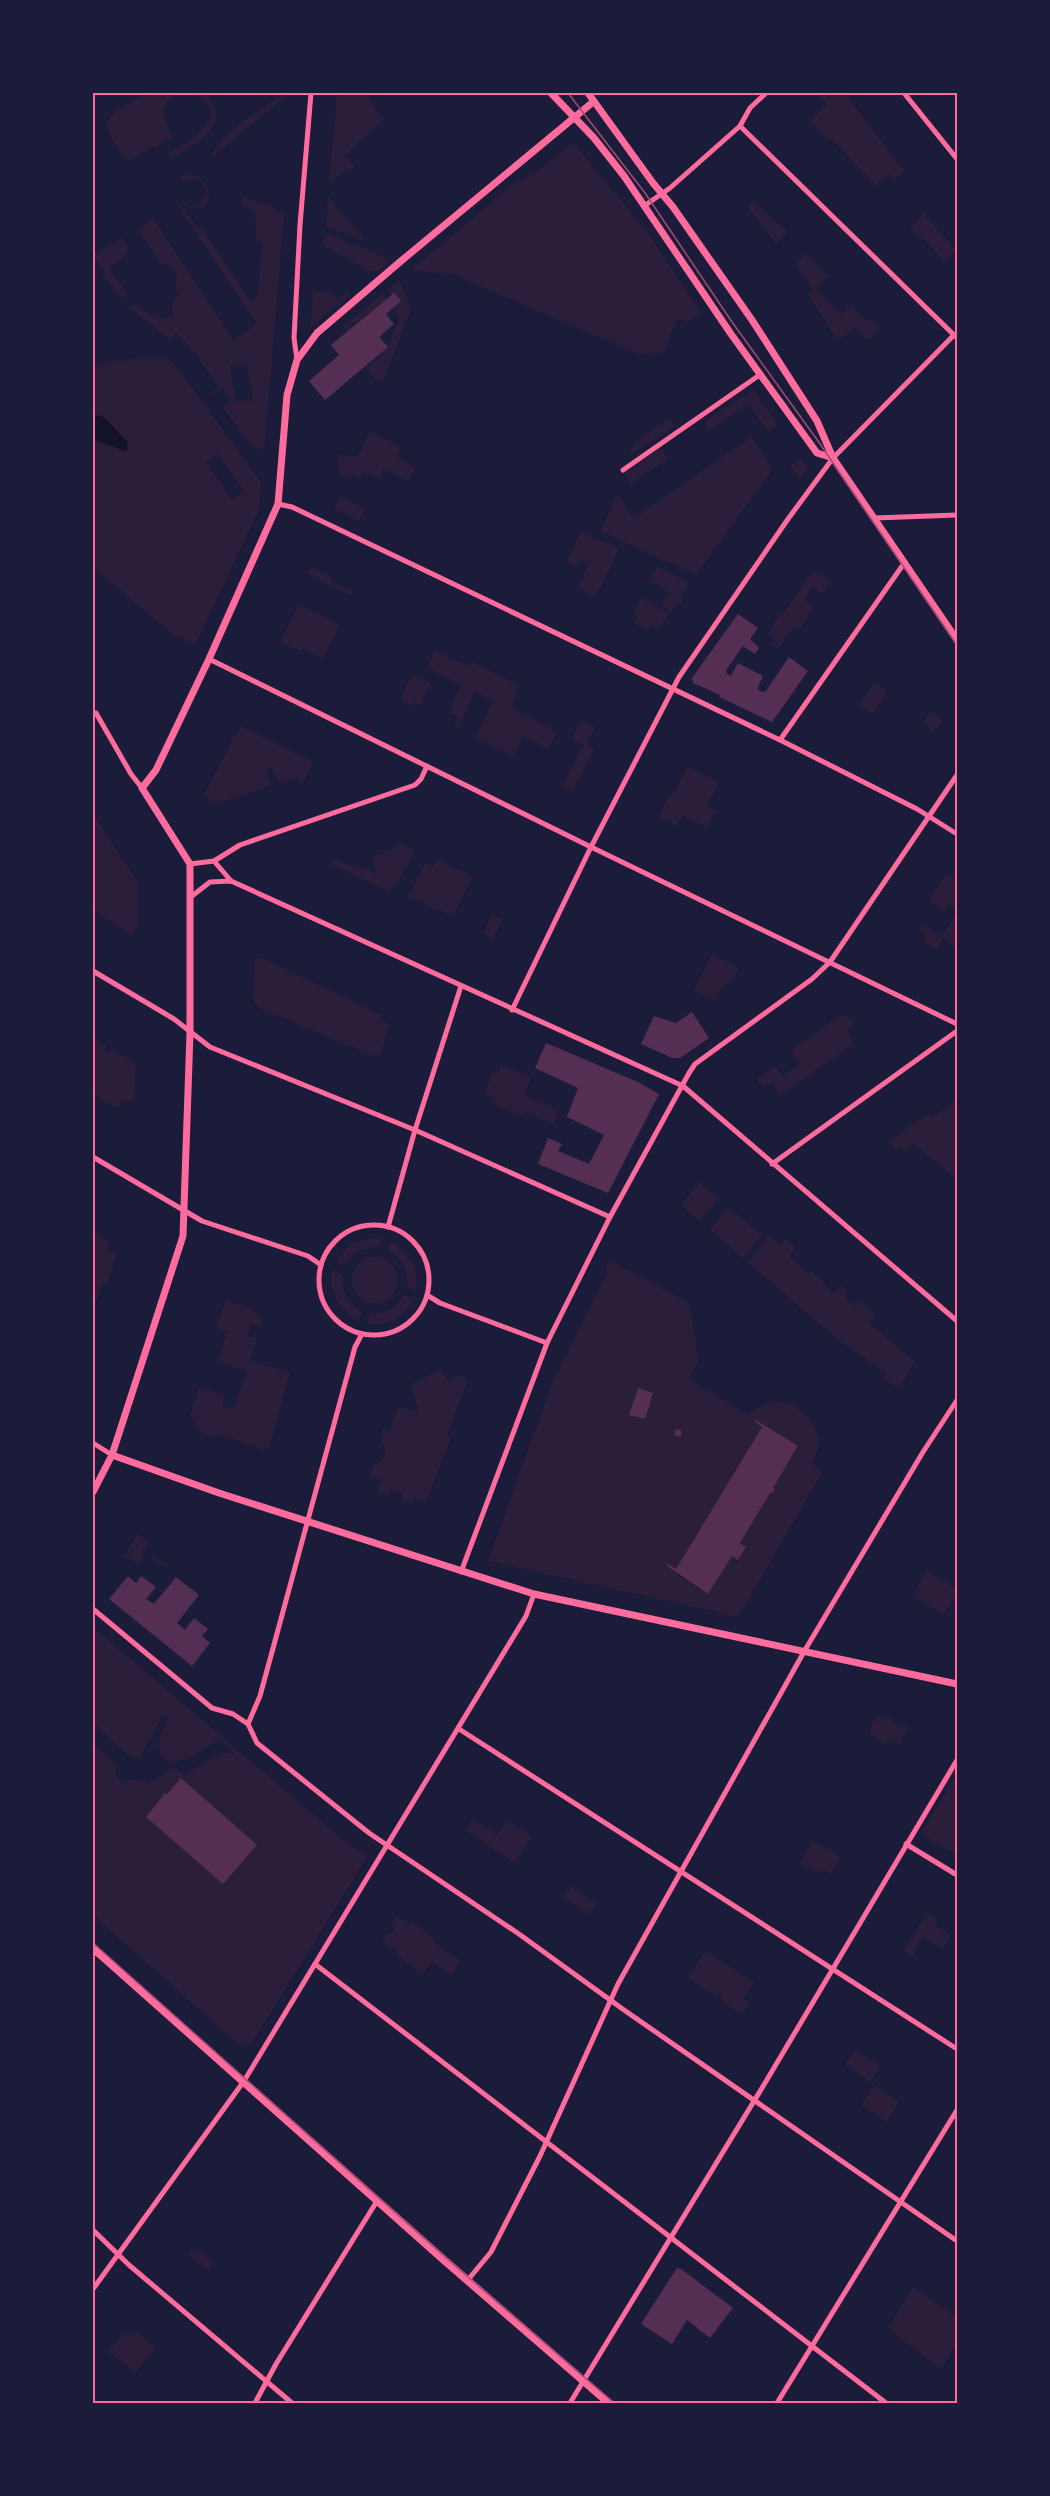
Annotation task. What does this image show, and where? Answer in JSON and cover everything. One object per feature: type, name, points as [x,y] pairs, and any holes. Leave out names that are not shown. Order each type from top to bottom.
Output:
[{"type":"main road","points":[[93,1948],[467,2281],[609,2403]]},
{"type":"street","points":[[297,360],[294,338],[300,225],[312,93]]},
{"type":"street","points":[[551,93],[606,153],[731,334],[817,453],[833,458]]},
{"type":"street","points":[[588,93],[752,321],[812,412],[833,458],[957,640]]},
{"type":"street","points":[[644,206],[740,126],[750,108],[766,93]]},
{"type":"street","points":[[904,93],[957,159]]},
{"type":"street","points":[[142,788],[156,770],[209,660],[278,504],[287,395],[297,360],[313,338],[342,312],[593,102]]},
{"type":"street","points":[[512,1010],[672,689],[788,519],[833,458],[956,336],[740,126]]},
{"type":"street","points":[[623,470],[761,374]]},
{"type":"street","points":[[278,504],[292,507],[780,740],[917,809],[957,834]]},
{"type":"street","points":[[874,518],[957,515]]},
{"type":"street","points":[[780,740],[905,562]]},
{"type":"street","points":[[209,660],[591,848],[957,1024]]},
{"type":"street","points":[[93,1492],[112,1455],[183,1236],[192,896],[190,864],[94,713]]},
{"type":"street","points":[[190,864],[214,861],[240,845],[415,784],[421,779],[427,766]]},
{"type":"street","points":[[461,1572],[547,1343],[610,1217],[695,1064],[812,979],[830,962],[957,775]]},
{"type":"street","points":[[214,861],[231,881],[682,1086],[957,1321]]},
{"type":"street","points":[[192,896],[210,882],[231,881]]},
{"type":"street","points":[[93,971],[174,1019],[210,1047],[415,1130],[610,1217]]},
{"type":"street","points":[[388,1227],[415,1130],[461,986]]},
{"type":"street","points":[[772,1164],[957,1031]]},
{"type":"street","points":[[93,1157],[202,1221],[308,1257],[321,1265]]},
{"type":"street","points":[[370,1225],[388,1227],[407,1236],[422,1252],[429,1273],[427,1295],[419,1312],[403,1327],[383,1334],[362,1334],[345,1327],[324,1304],[319,1285],[321,1265],[330,1247],[343,1234],[370,1225]]},
{"type":"street","points":[[427,1295],[547,1343]]},
{"type":"street","points":[[248,1724],[260,1696],[355,1347],[362,1334]]},
{"type":"street","points":[[467,2281],[492,2252],[547,2143],[610,2000],[805,1650],[957,1400]]},
{"type":"street","points":[[93,1443],[112,1455],[461,1572],[534,1594],[957,1684]]},
{"type":"street","points":[[93,2289],[244,2081],[459,1729],[526,1616],[534,1594]]},
{"type":"street","points":[[93,1609],[212,1708],[233,1714],[248,1724],[257,1743],[348,1817],[957,2241]]},
{"type":"street","points":[[459,1729],[957,2049]]},
{"type":"street","points":[[570,2403],[755,2101],[957,1760]]},
{"type":"street","points":[[906,1844],[957,1875]]},
{"type":"street","points":[[315,1964],[886,2403]]},
{"type":"street","points":[[777,2403],[957,2110]]},
{"type":"street","points":[[255,2403],[377,2201]]},
{"type":"street","points":[[93,2230],[118,2255],[292,2403]]},
{"type":"shaded area","points":[[151,93],[181,93],[173,96],[165,106],[164,118],[173,137],[168,140],[167,138],[155,149],[153,147],[128,161],[111,137],[107,128],[108,123],[111,117],[123,107]]},
{"type":"shaded area","points":[[191,93],[203,93],[213,104],[216,114],[215,123],[201,140],[171,160],[168,154],[197,135],[210,118],[211,110],[205,101]]},
{"type":"shaded area","points":[[290,93],[211,158],[215,149],[232,130]]},
{"type":"shaded area","points":[[337,93],[364,93],[384,120],[344,156],[355,167],[347,173],[345,171],[329,184]]},
{"type":"shaded area","points":[[814,93],[833,93],[836,96],[844,93],[905,171],[894,179],[889,174],[876,186],[832,139],[829,141],[810,122],[827,103]]},
{"type":"shaded area","points":[[572,144],[649,234],[701,313],[686,322],[677,319],[664,352],[642,355],[455,275],[411,270],[512,185],[535,173]]},
{"type":"shaded area","points":[[192,175],[204,181],[207,186],[208,197],[206,203],[200,208],[190,208],[184,204],[182,206],[199,230],[202,228],[250,301],[258,295],[262,242],[257,241],[254,210],[240,204],[243,196],[268,205],[284,215],[264,450],[252,447],[223,407],[231,400],[222,388],[213,394],[212,392],[219,387],[190,347],[176,333],[170,339],[129,308],[102,275],[104,273],[93,256],[93,249],[97,254],[122,238],[129,248],[124,257],[109,267],[128,294],[122,298],[129,307],[134,304],[152,316],[173,318],[172,303],[174,303],[174,298],[180,294],[175,286],[177,277],[170,265],[161,264],[138,229],[153,218],[233,340],[257,324],[178,206],[184,202],[190,206],[198,205],[206,195],[205,186],[196,180],[183,182],[180,178]],"holes":[[[247,363],[253,400],[236,403],[230,366]]]},
{"type":"shaded area","points":[[328,196],[364,239],[363,240],[326,226]]},
{"type":"shaded area","points":[[753,199],[787,232],[776,243],[747,207]]},
{"type":"shaded area","points":[[923,213],[957,251],[945,262],[922,237],[920,239],[910,229]]},
{"type":"shaded area","points":[[324,233],[390,259],[380,270],[369,271],[323,245]]},
{"type":"shaded area","points":[[806,254],[828,276],[816,289],[841,314],[851,305],[867,321],[870,318],[880,328],[868,341],[855,328],[837,340],[808,294],[814,290],[795,264]]},
{"type":"shaded area","points":[[399,280],[410,306],[410,312],[383,382],[374,378],[365,367],[367,368],[383,355],[381,353],[388,347],[399,318],[393,308],[400,301],[394,293],[391,295],[387,290]]},
{"type":"shaded area","points":[[349,290],[351,293],[310,328],[313,292],[325,292],[339,298]]},
{"type":"shaded area","points":[[387,290],[383,294],[387,299],[354,325],[351,323],[349,325],[351,328],[347,331],[343,327]]},
{"type":"shaded area","points":[[166,359],[174,363],[261,482],[259,510],[195,645],[172,634],[93,567],[93,369],[108,362]],"holes":[[[218,454],[244,491],[232,500],[206,462]]]},
{"type":"shaded area","points":[[754,390],[778,425],[768,432],[748,404],[708,431],[705,426],[709,418]]},
{"type":"shaded area","points":[[99,415],[106,419],[128,442],[127,452],[93,439],[93,416]]},
{"type":"shaded area","points":[[670,418],[675,426],[629,456],[635,442]]},
{"type":"shaded area","points":[[370,432],[401,447],[396,457],[416,467],[409,481],[384,469],[379,479],[363,471],[359,478],[350,474],[348,478],[339,474],[338,455],[358,456]]},
{"type":"shaded area","points":[[751,437],[773,469],[696,575],[601,531],[617,494],[634,518]]},
{"type":"shaded area","points":[[661,448],[668,459],[630,484],[625,473]]},
{"type":"shaded area","points":[[801,458],[808,468],[800,480],[790,466]]},
{"type":"shaded area","points":[[340,496],[365,509],[359,521],[334,508]]},
{"type":"shaded area","points":[[581,531],[619,549],[596,597],[577,588],[589,564],[581,560],[577,567],[567,562]]},
{"type":"shaded area","points":[[656,566],[690,583],[679,598],[683,600],[680,605],[677,603],[671,612],[661,605],[671,593],[649,580]]},
{"type":"shaded area","points":[[310,567],[332,577],[331,581],[353,592],[352,596],[307,574]]},
{"type":"shaded area","points":[[813,571],[832,580],[822,593],[813,587],[804,599],[815,607],[799,630],[794,627],[778,649],[772,645],[775,640],[768,635],[780,613],[783,614]]},
{"type":"shaded area","points":[[641,598],[669,614],[658,630],[651,625],[647,630],[634,623],[637,616],[633,614]]},
{"type":"shaded area","points":[[299,605],[340,625],[323,658],[302,648],[300,651],[280,642]]},
{"type":"shaded area","points":[[435,650],[470,667],[473,662],[520,686],[510,708],[557,731],[549,749],[523,736],[514,756],[476,737],[493,701],[474,691],[459,728],[454,725],[458,717],[449,712],[461,685],[427,668]]},
{"type":"shaded area","points":[[412,674],[431,683],[420,705],[414,702],[412,707],[400,700]]},
{"type":"shaded area","points":[[875,682],[887,691],[873,714],[859,704]]},
{"type":"shaded area","points":[[931,711],[943,720],[937,729],[934,728],[932,731],[923,723]]},
{"type":"shaded area","points":[[581,720],[595,727],[587,745],[594,749],[573,792],[562,787],[583,744],[572,739]]},
{"type":"shaded area","points":[[241,726],[313,762],[301,787],[297,777],[278,783],[272,769],[266,768],[271,785],[219,803],[217,799],[210,804],[204,795],[233,739],[231,737],[233,734],[236,736]]},
{"type":"shaded area","points":[[687,767],[719,782],[707,806],[716,810],[707,827],[682,815],[676,826],[658,817]]},
{"type":"shaded area","points":[[93,814],[138,882],[138,929],[134,929],[131,935],[93,909]]},
{"type":"shaded area","points":[[395,841],[415,850],[398,882],[390,891],[330,865],[334,859],[377,874],[372,857],[397,848]]},
{"type":"shaded area","points":[[437,860],[473,876],[453,916],[408,897],[425,863],[433,867]]},
{"type":"shaded area","points":[[946,874],[957,880],[957,908],[949,903],[944,911],[929,901]]},
{"type":"shaded area","points":[[957,912],[957,950],[943,938],[937,951],[923,941],[926,934],[920,929],[923,924],[942,937]]},
{"type":"shaded area","points":[[492,914],[503,919],[493,939],[483,934]]},
{"type":"shaded area","points":[[712,954],[739,968],[732,981],[714,995],[720,1002],[694,991]]},
{"type":"shaded area","points":[[255,958],[261,958],[382,1015],[380,1021],[389,1024],[380,1056],[377,1057],[257,1007],[253,998]]},
{"type":"shaded area","points":[[842,1014],[855,1020],[848,1034],[854,1044],[780,1095],[772,1083],[762,1087],[757,1079],[775,1066],[783,1076],[800,1064],[791,1050]]},
{"type":"shaded area","points":[[93,1038],[107,1046],[104,1051],[108,1054],[111,1049],[136,1063],[134,1101],[122,1101],[117,1109],[93,1093]]},
{"type":"shaded area","points":[[501,1065],[531,1078],[524,1095],[560,1110],[554,1124],[524,1112],[522,1116],[493,1104],[495,1098],[485,1095],[493,1071],[498,1072]]},
{"type":"shaded area","points":[[957,1100],[957,1180],[913,1143],[905,1153],[899,1147],[895,1150],[889,1141],[929,1113],[932,1118]]},
{"type":"shaded area","points":[[700,1182],[719,1198],[699,1221],[681,1205]]},
{"type":"shaded area","points":[[728,1207],[762,1235],[743,1258],[710,1230]]},
{"type":"shaded area","points":[[93,1231],[110,1242],[106,1250],[117,1253],[107,1284],[102,1283],[93,1311]]},
{"type":"shaded area","points":[[769,1236],[780,1244],[785,1239],[796,1248],[789,1256],[809,1274],[811,1272],[825,1282],[823,1284],[834,1294],[841,1286],[848,1292],[844,1297],[854,1306],[859,1301],[876,1315],[870,1322],[872,1326],[915,1361],[899,1388],[883,1379],[886,1373],[837,1339],[747,1262]]},
{"type":"shaded area","points":[[375,1237],[382,1238],[379,1247],[359,1252],[345,1265],[335,1261],[350,1245]]},
{"type":"shaded area","points":[[390,1241],[403,1250],[412,1261],[417,1290],[407,1287],[403,1265],[388,1250]]},
{"type":"shaded area","points":[[375,1257],[391,1264],[398,1280],[391,1296],[375,1303],[359,1296],[352,1280],[359,1264]]},
{"type":"shaded area","points":[[607,1259],[689,1303],[698,1362],[689,1379],[748,1415],[764,1405],[780,1402],[788,1404],[803,1412],[818,1433],[819,1444],[811,1464],[823,1471],[741,1609],[740,1617],[488,1561],[554,1378],[606,1275]],"holes":[[[638,1388],[653,1393],[629,1415]],[[756,1420],[798,1446],[773,1488],[775,1489],[770,1493],[740,1543],[746,1547],[734,1567],[737,1559],[732,1556],[708,1594],[667,1566],[669,1564],[676,1569],[762,1427],[755,1422]]]},
{"type":"shaded area","points":[[332,1270],[342,1274],[346,1296],[352,1305],[362,1312],[358,1321],[346,1312],[337,1300],[332,1285]]},
{"type":"shaded area","points":[[404,1295],[414,1299],[406,1311],[382,1324],[367,1323],[370,1313],[390,1310]]},
{"type":"shaded area","points":[[226,1300],[251,1308],[263,1320],[261,1327],[251,1324],[247,1336],[257,1339],[250,1361],[290,1372],[269,1449],[266,1447],[264,1450],[216,1433],[214,1438],[201,1434],[201,1430],[194,1427],[196,1419],[190,1416],[199,1387],[225,1396],[222,1405],[234,1409],[247,1371],[218,1361],[227,1332],[216,1328]]},
{"type":"shaded area","points":[[440,1370],[449,1382],[457,1376],[468,1379],[447,1436],[451,1438],[426,1502],[415,1498],[413,1504],[401,1500],[403,1493],[391,1489],[388,1496],[377,1492],[381,1479],[369,1476],[374,1464],[380,1462],[385,1456],[385,1447],[381,1442],[382,1429],[390,1431],[398,1407],[419,1413],[410,1385]]},
{"type":"shaded area","points":[[137,1534],[150,1542],[143,1550],[143,1554],[169,1563],[168,1567],[145,1555],[138,1563],[124,1556]]},
{"type":"shaded area","points":[[927,1571],[957,1589],[957,1595],[943,1614],[912,1596]]},
{"type":"shaded area","points":[[93,1627],[341,1838],[367,1857],[251,2044],[245,2047],[239,2045],[93,1915],[93,1743],[117,1765],[115,1772],[121,1782],[133,1779],[148,1784],[175,1767],[184,1775],[223,1753],[235,1754],[219,1739],[189,1758],[168,1761],[158,1746],[160,1735],[169,1719],[163,1715],[140,1757],[134,1759],[93,1723]],"holes":[[[181,1778],[257,1845],[223,1884],[147,1817],[165,1793],[167,1794]]]},
{"type":"shaded area","points":[[878,1716],[892,1719],[892,1723],[908,1727],[900,1745],[888,1739],[886,1745],[870,1735],[874,1718]]},
{"type":"shaded area","points":[[957,1774],[957,1855],[921,1834]]},
{"type":"shaded area","points":[[473,1819],[497,1835],[507,1820],[532,1836],[514,1863],[466,1830]]},
{"type":"shaded area","points":[[813,1841],[841,1856],[831,1874],[821,1869],[818,1873],[800,1863]]},
{"type":"shaded area","points":[[571,1886],[597,1904],[590,1914],[563,1897]]},
{"type":"shaded area","points":[[921,1910],[938,1919],[935,1925],[951,1935],[943,1949],[923,1937],[916,1947],[914,1958],[898,1948],[904,1950],[914,1934],[917,1935],[916,1931],[926,1914]]},
{"type":"shaded area","points":[[396,1916],[408,1923],[410,1921],[436,1939],[434,1943],[461,1961],[451,1975],[432,1961],[422,1974],[396,1954],[398,1951],[382,1941],[386,1934],[395,1932],[392,1923]]},
{"type":"shaded area","points":[[705,1951],[754,1982],[743,1998],[750,2003],[742,2014],[720,2000],[723,1995],[718,1991],[715,1996],[688,1977]]},
{"type":"shaded area","points":[[855,2050],[881,2066],[870,2082],[845,2065]]},
{"type":"shaded area","points":[[875,2085],[899,2102],[887,2122],[861,2105]]},
{"type":"shaded area","points":[[194,2248],[214,2262],[207,2270],[188,2255]]},
{"type":"shaded area","points":[[913,2287],[957,2318],[957,2343],[941,2369],[888,2328]]},
{"type":"shaded area","points":[[137,2331],[155,2347],[136,2372],[108,2352],[123,2332],[131,2337]]},
{"type":"building","points":[[394,293],[401,301],[386,314],[394,324],[379,337],[388,347],[325,400],[309,381],[339,355],[331,345]]},
{"type":"building","points":[[738,614],[758,628],[750,639],[759,648],[755,654],[743,646],[726,670],[727,674],[731,676],[738,663],[763,676],[757,689],[762,692],[766,691],[789,657],[808,671],[772,722],[693,683],[692,678]]},
{"type":"building","points":[[692,1012],[709,1038],[680,1058],[672,1058],[641,1044],[654,1016],[676,1023]]},
{"type":"building","points":[[546,1043],[638,1082],[659,1094],[608,1193],[538,1164],[548,1138],[562,1144],[558,1151],[589,1164],[604,1135],[567,1117],[578,1088],[535,1068]]},
{"type":"building","points":[[638,1388],[653,1393],[645,1419],[629,1415]]},
{"type":"building","points":[[756,1420],[798,1446],[773,1488],[775,1489],[772,1494],[770,1493],[740,1543],[746,1547],[738,1560],[732,1556],[708,1594],[667,1566],[668,1564],[676,1569],[762,1427],[755,1422]]},
{"type":"building","points":[[678,1430],[681,1433],[678,1436],[675,1433]]},
{"type":"building","points":[[128,1576],[136,1583],[141,1576],[156,1587],[146,1599],[154,1604],[176,1577],[199,1595],[177,1623],[185,1630],[194,1618],[208,1629],[202,1636],[210,1643],[192,1666],[109,1599]]},
{"type":"building","points":[[181,1778],[257,1845],[223,1884],[146,1817],[165,1793],[167,1794]]},
{"type":"building","points":[[677,2268],[733,2308],[710,2338],[687,2320],[672,2344],[641,2324]]},
{"type":"tram line","points":[[568,93],[645,193],[957,645]]},
{"type":"tram line","points":[[93,1943],[446,2258],[614,2403]]}]
